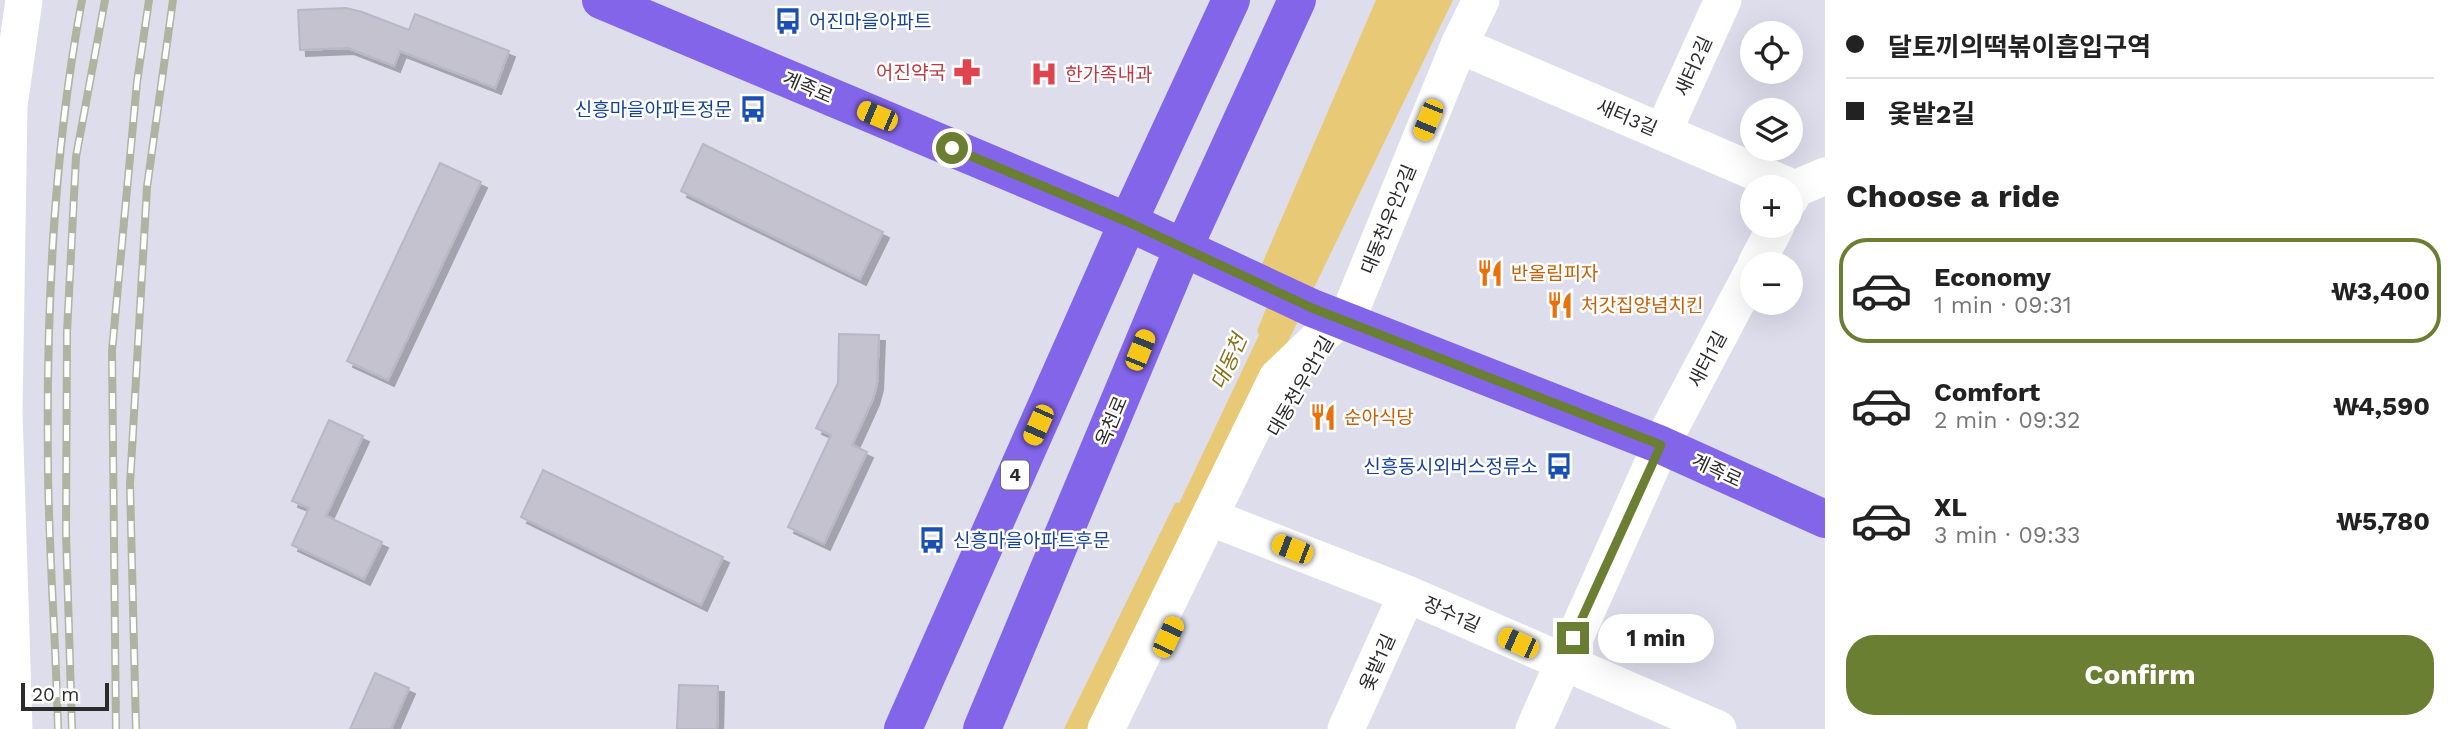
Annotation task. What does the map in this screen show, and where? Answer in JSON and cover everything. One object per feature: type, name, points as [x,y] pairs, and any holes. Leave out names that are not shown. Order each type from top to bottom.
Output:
[{"type":"main road","name":"계족로","points":[[601,0],[1128,222],[1332,316],[1661,445],[1825,519]]},
{"type":"main road","points":[[1128,222],[1231,0]]},
{"type":"main road","name":"옥천로","points":[[982,729],[1182,249],[1297,0]]},
{"type":"main road","name":"4","points":[[903,729],[1128,222]]},
{"type":"street","points":[[14,729],[2,412],[9,106],[24,0]]},
{"type":"street","name":"대동천우안2길","points":[[1332,316],[1481,0]]},
{"type":"street","name":"새터2길","points":[[1663,132],[1723,0]]},
{"type":"street","name":"새터3길","points":[[1459,44],[1663,132],[1804,188]]},
{"type":"street","name":"새터1길","points":[[1534,729],[1661,445],[1740,295]]},
{"type":"street","name":"대동천우안1길","points":[[1125,729],[1222,522],[1332,316]]},
{"type":"street","name":"대동천우안1길","points":[[1106,729],[1277,378],[1332,316]]},
{"type":"street","name":"장수1길","points":[[1222,522],[1408,594],[1718,729]]},
{"type":"street","name":"옻밭1길","points":[[1346,729],[1408,594]]},
{"type":"shaded area","points":[[1376,0],[1453,0],[1101,729],[1072,729],[1279,293],[1262,264]]},
{"type":"building","points":[[346,8],[409,30],[415,14],[509,51],[495,88],[400,51],[394,66],[348,48],[300,50],[298,10]]},
{"type":"building","points":[[703,144],[883,232],[860,279],[681,191]]},
{"type":"building","points":[[440,163],[481,182],[388,380],[347,361]]},
{"type":"building","points":[[839,334],[879,335],[877,384],[852,445],[867,452],[824,544],[788,527],[831,435],[816,428],[838,383]]},
{"type":"building","points":[[329,420],[363,436],[326,516],[382,542],[364,579],[292,545],[309,508],[292,501]]},
{"type":"building","points":[[543,470],[723,557],[701,605],[521,517]]},
{"type":"building","points":[[375,673],[409,688],[391,729],[350,729]]},
{"type":"building","points":[[679,685],[718,686],[717,729],[677,729]]},
{"type":"waterway","name":"대동천","points":[[1262,331],[1274,301]]},
{"type":"waterway","name":"대동천","points":[[1069,729],[1178,507]]},
{"type":"railway","points":[[58,729],[48,470],[48,352],[58,175],[82,0]]},
{"type":"railway","points":[[72,729],[66,533],[67,332],[76,157],[105,0]]},
{"type":"railway","points":[[116,729],[112,351],[137,82],[149,0]]},
{"type":"railway","points":[[136,729],[130,484],[147,187],[173,0]]},
{"type":"place","name":"어진마을아파트","points":[[788,21]]},
{"type":"place","name":"어진약국","points":[[967,72]]},
{"type":"place","name":"한가족내과","points":[[1044,74]]},
{"type":"place","name":"신흥마을아파트정문","points":[[753,109]]},
{"type":"place","name":"반올림피자","points":[[1490,273]]},
{"type":"place","name":"처갓집양념치킨","points":[[1560,305]]},
{"type":"place","name":"순아식당","points":[[1323,417]]},
{"type":"place","name":"신흥동시외버스정류소","points":[[1559,466]]},
{"type":"place","name":"신흥마을아파트후문","points":[[932,540]]},
{"type":"route","points":[[952,148],[1128,222],[1312,308],[1661,445],[1573,638]]}]
